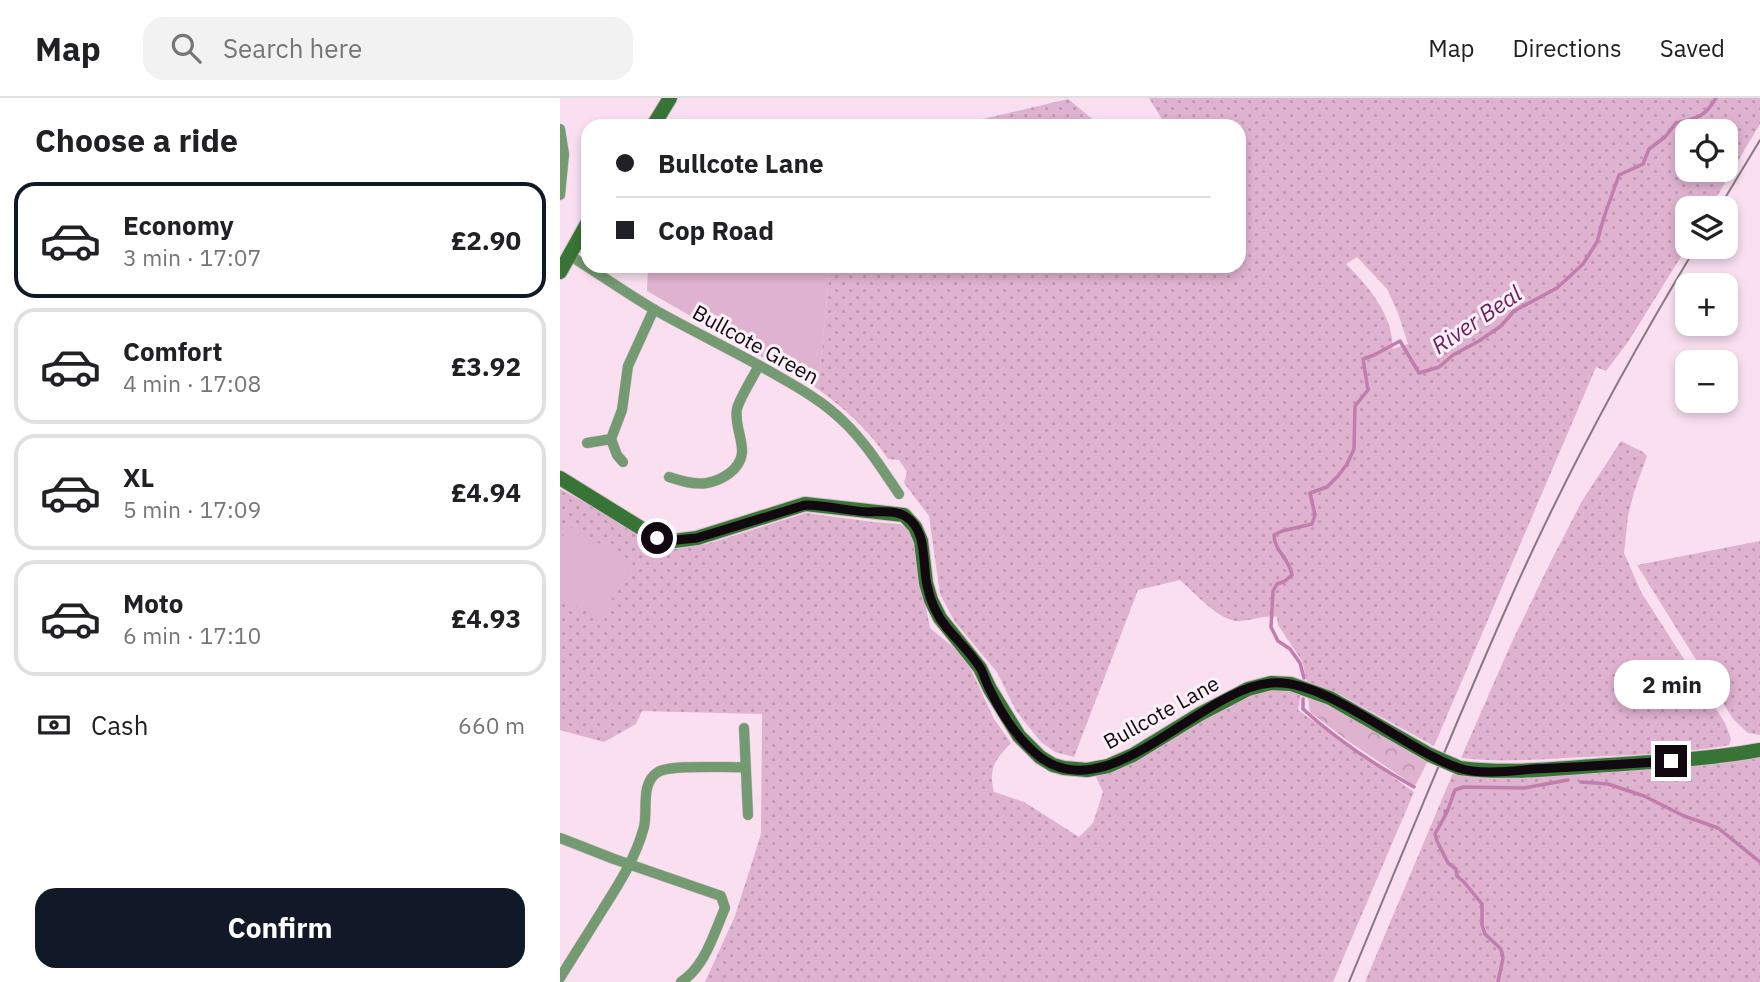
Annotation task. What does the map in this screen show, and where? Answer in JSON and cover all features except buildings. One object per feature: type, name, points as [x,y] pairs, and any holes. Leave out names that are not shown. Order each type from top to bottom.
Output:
[{"type":"street","points":[[657,119],[670,98]]},
{"type":"street","points":[[560,129],[564,154],[560,195]]},
{"type":"street","points":[[560,272],[581,234]]},
{"type":"street","name":"Bullcote Green","points":[[569,255],[581,263]]},
{"type":"street","name":"Bullcote Green","points":[[597,273],[654,309],[802,390],[843,421],[873,456],[900,494]]},
{"type":"street","points":[[624,462],[617,455],[611,439],[622,410],[628,366],[654,309]]},
{"type":"street","points":[[669,477],[706,483],[721,479],[738,464],[742,453],[736,410],[759,365]]},
{"type":"street","points":[[587,443],[611,439]]},
{"type":"street","name":"Bullcote Lane","points":[[560,478],[666,541],[697,538],[805,505],[904,515],[915,527],[921,541],[926,583],[940,618],[980,668],[1019,736],[1040,757],[1064,768],[1087,770],[1108,766],[1133,755],[1236,694],[1271,683],[1291,684],[1330,698],[1430,755],[1460,768],[1478,771],[1671,761],[1760,750]]},
{"type":"street","points":[[744,728],[748,815]]},
{"type":"street","points":[[560,978],[619,886],[630,864],[645,825],[646,795],[651,779],[659,771],[674,768],[745,767]]},
{"type":"street","points":[[560,838],[722,896],[725,908],[703,958],[681,982]]},
{"type":"green space","points":[[1149,98],[1760,98],[1760,124],[1738,161],[1738,119],[1675,119],[1675,182],[1725,182],[1717,196],[1675,196],[1675,259],[1680,259],[1628,342],[1606,371],[1596,367],[1434,746],[1341,695],[1307,682],[1302,661],[1278,625],[1277,617],[1231,620],[1215,611],[1180,580],[1138,590],[1074,757],[1055,752],[1041,742],[1016,711],[997,672],[955,622],[940,594],[929,516],[904,483],[907,472],[899,460],[888,459],[873,438],[818,389],[829,273],[1246,273],[1246,119],[1162,119]],"holes":[[[1357,257],[1387,289],[1408,344],[1393,349],[1389,324],[1378,302],[1346,264]]]},
{"type":"green space","points":[[1068,99],[1092,119],[983,119]]},
{"type":"green space","points":[[648,273],[829,273],[818,389],[647,291]]},
{"type":"green space","points":[[1621,441],[1647,456],[1628,516],[1624,553],[1641,592],[1725,723],[1731,739],[1729,745],[1638,755],[1522,760],[1461,758],[1549,565],[1582,501]]},
{"type":"green space","points":[[560,489],[667,547],[707,544],[806,513],[900,524],[909,531],[913,542],[930,628],[965,657],[994,719],[1011,743],[994,765],[994,792],[1024,802],[1079,837],[1093,823],[1103,792],[1096,777],[1260,691],[1285,689],[1301,693],[1298,710],[1414,792],[1333,982],[705,982],[735,916],[761,834],[762,714],[642,711],[636,724],[604,742],[560,730]]},
{"type":"green space","points":[[568,526],[633,562],[600,619],[560,597],[560,541]]},
{"type":"green space","points":[[1760,541],[1760,735],[1748,733],[1733,719],[1637,565]]},
{"type":"green space","points":[[1308,697],[1322,702],[1428,761],[1415,786],[1310,712]]},
{"type":"green space","points":[[1760,755],[1760,982],[1365,982],[1453,773],[1485,777]]},
{"type":"waterway","name":"River Beal","points":[[1304,678],[1300,663],[1290,649],[1278,641],[1271,627],[1273,591],[1277,584],[1292,575],[1274,535],[1312,524],[1315,515],[1310,493],[1327,487],[1347,464],[1354,449],[1355,406],[1368,390],[1363,359],[1400,341],[1419,373],[1439,367],[1453,355],[1501,326],[1514,311],[1557,288],[1583,264],[1597,242],[1619,175],[1643,164],[1649,149],[1665,137],[1676,123],[1699,116],[1708,110],[1716,98]]},
{"type":"waterway","name":"River Beal","points":[[1303,699],[1303,709],[1329,731],[1370,761],[1414,787]]},
{"type":"waterway","points":[[1447,812],[1455,790],[1464,787],[1524,788],[1568,780]]},
{"type":"waterway","points":[[1581,782],[1608,784],[1644,796],[1684,816],[1718,828],[1760,862]]},
{"type":"waterway","name":"River Beal","points":[[1445,811],[1446,814],[1435,834],[1437,841],[1448,863],[1456,869],[1457,876],[1482,904],[1485,934],[1501,949],[1503,958],[1498,982]]},
{"type":"tram line","points":[[1726,196],[1760,140]]},
{"type":"tram line","points":[[1349,982],[1468,697],[1551,511],[1645,333],[1689,259]]},
{"type":"route","points":[[657,538],[666,541],[697,538],[805,505],[904,515],[915,527],[921,541],[926,583],[931,600],[945,626],[980,668],[1019,736],[1040,757],[1064,768],[1087,770],[1108,766],[1133,755],[1225,700],[1248,689],[1271,683],[1291,684],[1330,698],[1430,755],[1460,768],[1478,771],[1520,770],[1671,761]]}]
